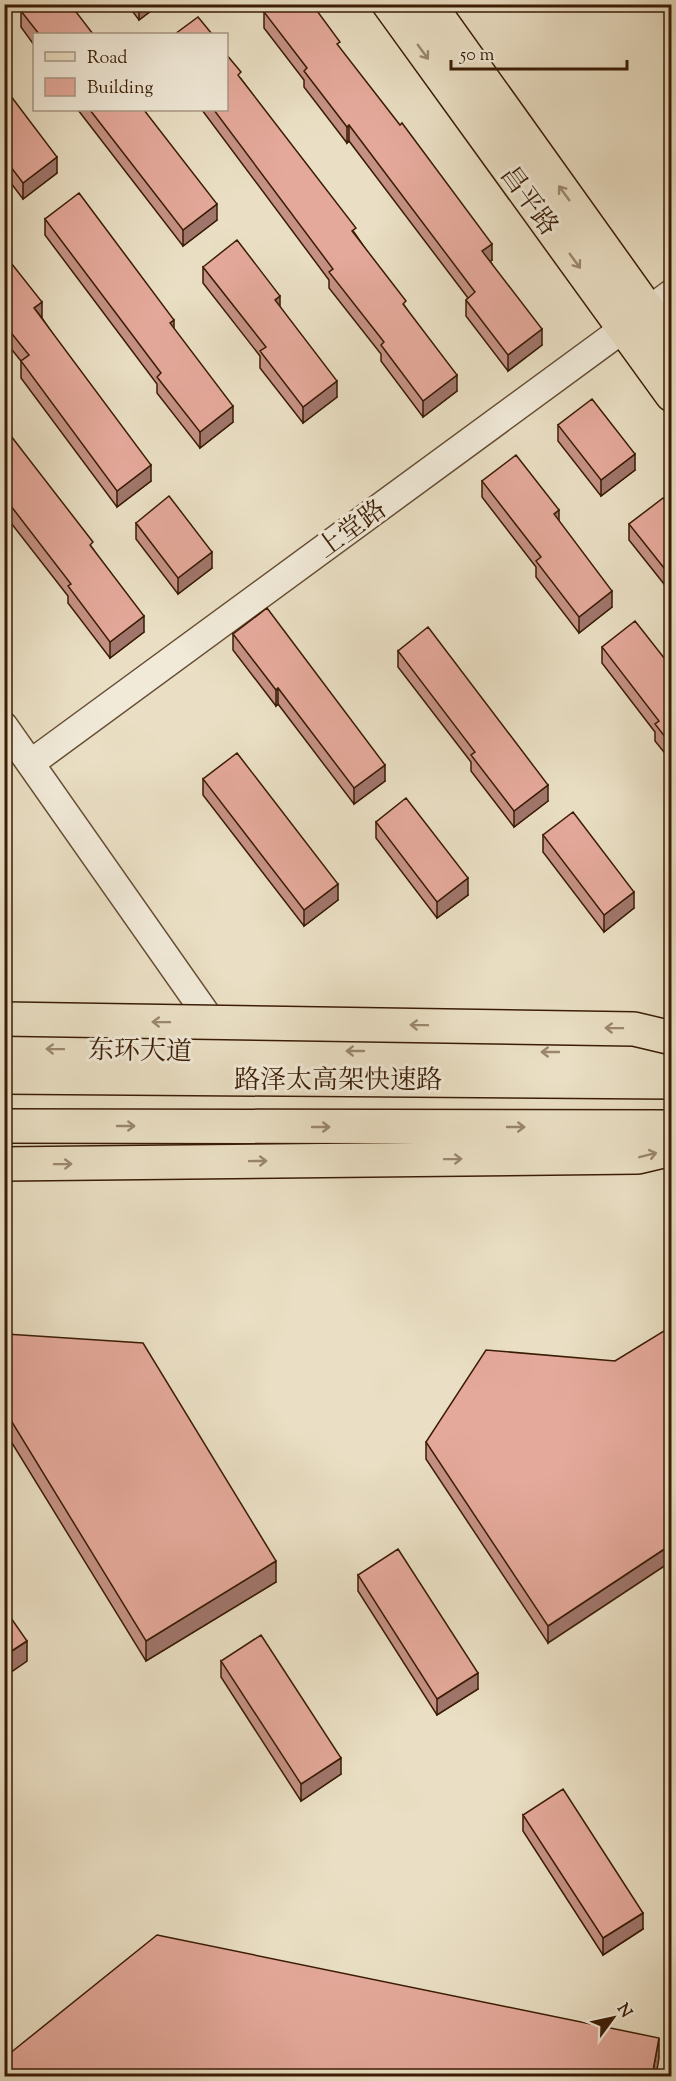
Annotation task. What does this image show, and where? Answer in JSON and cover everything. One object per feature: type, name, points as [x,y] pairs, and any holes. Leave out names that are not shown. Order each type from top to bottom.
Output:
[{"type":"main road","name":"昌平路","points":[[389,4],[647,310],[672,395]]},
{"type":"main road","name":"昌平路","points":[[429,4],[672,344]]},
{"type":"main road","points":[[4,1019],[634,1029],[672,1038]]},
{"type":"main road","name":"东环大道","points":[[4,1048],[672,1052]]},
{"type":"main road","name":"路泽太高架快速路","points":[[4,1077],[672,1082]]},
{"type":"main road","name":"路泽太高架快速路","points":[[4,1098],[672,1100]]},
{"type":"main road","points":[[4,1126],[672,1127]]},
{"type":"main road","points":[[4,1164],[638,1157],[672,1149]]},
{"type":"street","name":"上堂路","points":[[31,763],[647,310]]},
{"type":"street","points":[[4,726],[232,1051]]},
{"type":"building","points":[[29,4],[70,4],[92,33],[38,33],[21,11]]},
{"type":"building","points":[[271,4],[312,4],[340,42],[337,44],[400,125],[402,123],[492,244],[482,251],[542,329],[508,355],[466,300],[475,292],[349,125],[347,127],[304,71],[307,68],[264,12],[272,6]]},
{"type":"building","points":[[198,17],[211,33],[176,33]]},
{"type":"building","points":[[228,56],[241,72],[238,75],[356,228],[352,231],[406,301],[403,304],[457,375],[423,401],[381,345],[384,342],[329,272],[333,269],[215,111],[228,111]]},
{"type":"building","points":[[4,87],[57,157],[23,183],[4,158]]},
{"type":"building","points":[[91,111],[145,111],[217,204],[183,230]]},
{"type":"building","points":[[79,193],[174,320],[170,323],[233,406],[200,432],[157,377],[161,373],[45,219]]},
{"type":"building","points":[[237,240],[280,296],[275,300],[337,381],[303,407],[260,351],[266,347],[203,267]]},
{"type":"building","points":[[4,254],[42,302],[34,308],[151,465],[117,491],[21,361],[29,355],[4,324]]},
{"type":"building","points":[[592,399],[635,454],[601,480],[558,425]]},
{"type":"building","points":[[4,427],[93,542],[90,545],[144,616],[110,642],[68,586],[71,584],[4,497]]},
{"type":"building","points":[[516,455],[559,510],[554,514],[612,591],[579,617],[536,561],[541,557],[482,481]]},
{"type":"building","points":[[169,496],[212,552],[178,578],[136,523]]},
{"type":"building","points":[[663,498],[672,509],[672,578],[629,524]]},
{"type":"building","points":[[267,608],[385,765],[354,788],[278,688],[276,690],[233,634]]},
{"type":"building","points":[[635,621],[672,668],[672,746],[655,724],[659,721],[602,647]]},
{"type":"building","points":[[428,627],[548,785],[514,811],[471,755],[475,752],[398,651]]},
{"type":"building","points":[[237,753],[338,884],[304,910],[203,779]]},
{"type":"building","points":[[406,798],[468,878],[437,902],[376,822]]},
{"type":"building","points":[[573,812],[634,892],[604,915],[543,835]]},
{"type":"building","points":[[672,1326],[672,1544],[548,1626],[426,1442],[486,1350],[615,1361]]},
{"type":"building","points":[[4,1335],[143,1343],[276,1561],[146,1641],[4,1409]]},
{"type":"building","points":[[398,1549],[478,1673],[437,1699],[358,1575]]},
{"type":"building","points":[[4,1608],[27,1641],[4,1656]]},
{"type":"building","points":[[261,1635],[341,1758],[301,1784],[221,1661]]},
{"type":"building","points":[[563,1789],[643,1913],[603,1938],[523,1815]]},
{"type":"building","points":[[157,1935],[659,2038],[652,2076],[4,2076],[4,2058]]}]
